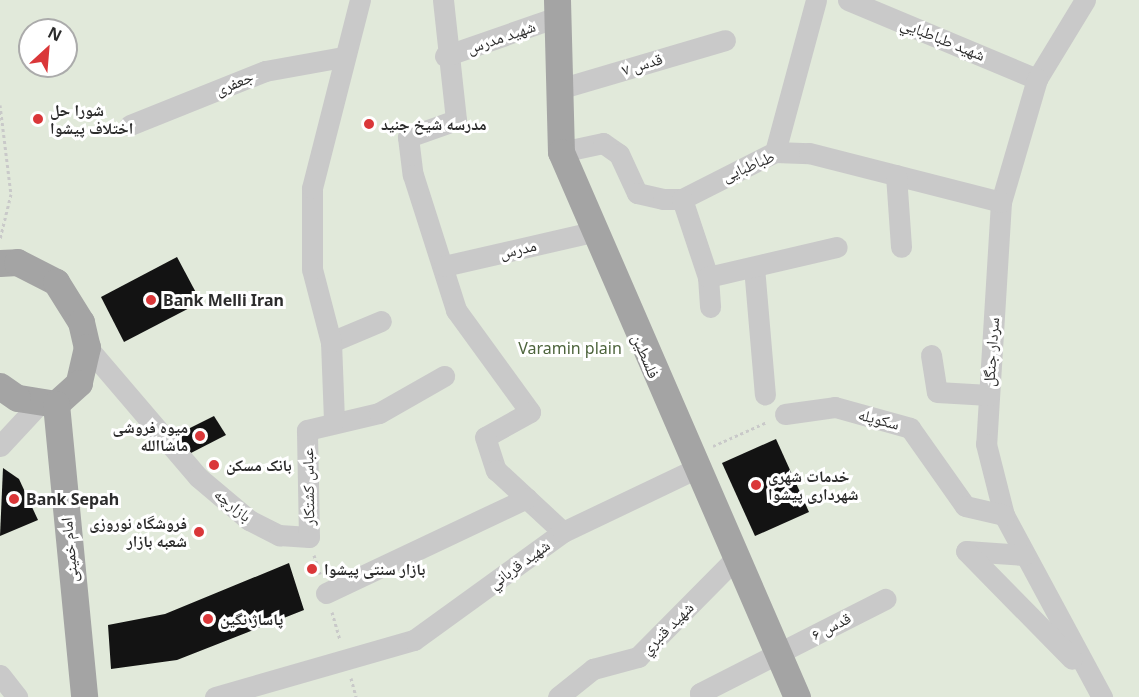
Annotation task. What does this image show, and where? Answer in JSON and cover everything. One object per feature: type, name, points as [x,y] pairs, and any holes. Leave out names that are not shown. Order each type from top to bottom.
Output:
[{"type":"main road","name":"فلسطین","points":[[557,8],[561,152],[592,232],[699,460],[735,559],[797,697]]},
{"type":"main road","points":[[0,245],[37,269],[71,301],[87,346],[79,383],[48,404],[16,398],[0,386]]},
{"type":"main road","points":[[0,263],[37,269]]},
{"type":"main road","name":"امام خمینی","points":[[48,404],[84,697]]},
{"type":"street","points":[[360,0],[343,57],[312,188],[312,269],[331,342],[334,420],[379,413],[444,376]]},
{"type":"street","points":[[443,0],[445,56],[456,120],[408,137],[413,175],[444,266],[456,310],[530,412],[485,436],[496,470],[563,532]]},
{"type":"street","points":[[775,152],[816,0]]},
{"type":"street","name":"شهيد طباطبايي","points":[[848,0],[1037,79]]},
{"type":"street","name":"سردار جنگل","points":[[1086,0],[1037,79],[1001,202],[986,444],[1004,515],[1097,688]]},
{"type":"street","name":"شهيد مدرس","points":[[445,56],[557,8]]},
{"type":"street","name":"قدس ۷","points":[[559,89],[725,40]]},
{"type":"street","name":"جعفری","points":[[130,125],[265,70],[343,57]]},
{"type":"street","points":[[561,152],[603,143],[619,154],[637,193],[682,198],[708,277],[710,307]]},
{"type":"street","name":"طباطبایی","points":[[682,198],[775,152],[809,153],[1001,202]]},
{"type":"street","points":[[896,175],[901,247]]},
{"type":"street","name":"مدرس","points":[[444,266],[592,232]]},
{"type":"street","points":[[708,277],[837,247]]},
{"type":"street","points":[[754,267],[765,395]]},
{"type":"street","points":[[331,342],[381,321]]},
{"type":"street","name":"بازارچه","points":[[87,346],[147,422],[215,491],[249,520],[279,535],[309,537]]},
{"type":"street","points":[[931,355],[937,392],[989,395]]},
{"type":"street","points":[[0,446],[48,404]]},
{"type":"street","name":"سکوپله","points":[[785,414],[835,407],[910,428],[965,506],[1004,515]]},
{"type":"street","name":"عباس كشتكار","points":[[309,537],[307,430],[334,420]]},
{"type":"street","name":"شهيد قرباني","points":[[215,697],[414,640],[563,532],[699,460]]},
{"type":"street","points":[[326,593],[527,498]]},
{"type":"street","points":[[1024,555],[966,550],[1097,688]]},
{"type":"street","name":"شهيد قنبري","points":[[558,697],[592,669],[638,657],[735,559]]},
{"type":"street","name":"قدس ۶","points":[[701,697],[700,693],[885,599]]},
{"type":"street","points":[[0,675],[17,697]]},
{"type":"path","points":[[0,105],[11,194],[0,239]]},
{"type":"path","points":[[699,460],[785,414]]},
{"type":"path","points":[[309,537],[356,697]]},
{"type":"green space","name":"Varamin plain","points":[[0,0],[1139,0],[1139,697],[0,697]]},
{"type":"building","name":"Bank Melli Iran","points":[[177,257],[201,302],[124,342],[101,297]]},
{"type":"building","name":"میوه فروشی ماشاالله","points":[[214,416],[226,435],[189,454],[174,436]]},
{"type":"building","points":[[776,439],[809,512],[755,536],[722,463]]},
{"type":"building","name":"Bank Sepah","points":[[3,468],[19,479],[38,520],[0,536]]},
{"type":"building","name":"پاساژ نگین","points":[[289,563],[304,610],[177,660],[111,669],[108,625],[165,614]]},
{"type":"place","name":"شورا حل اختلاف پیشوا","points":[[38,119]]},
{"type":"place","name":"مدرسه شیخ جنید","points":[[369,124]]},
{"type":"place","name":"Bank Melli Iran","points":[[151,300]]},
{"type":"place","name":"میوه فروشی ماشاالله","points":[[200,436]]},
{"type":"place","name":"بانک مسکن","points":[[214,465]]},
{"type":"place","name":"خدمات شهری شهرداری پیشوا","points":[[756,485]]},
{"type":"place","name":"Bank Sepah","points":[[14,499]]},
{"type":"place","name":"فروشگاه نوروزی شعبه بازار","points":[[199,532]]},
{"type":"place","name":"بازار سنتی پیشوا","points":[[312,569]]},
{"type":"place","name":"پاساژ نگین","points":[[208,619]]}]
